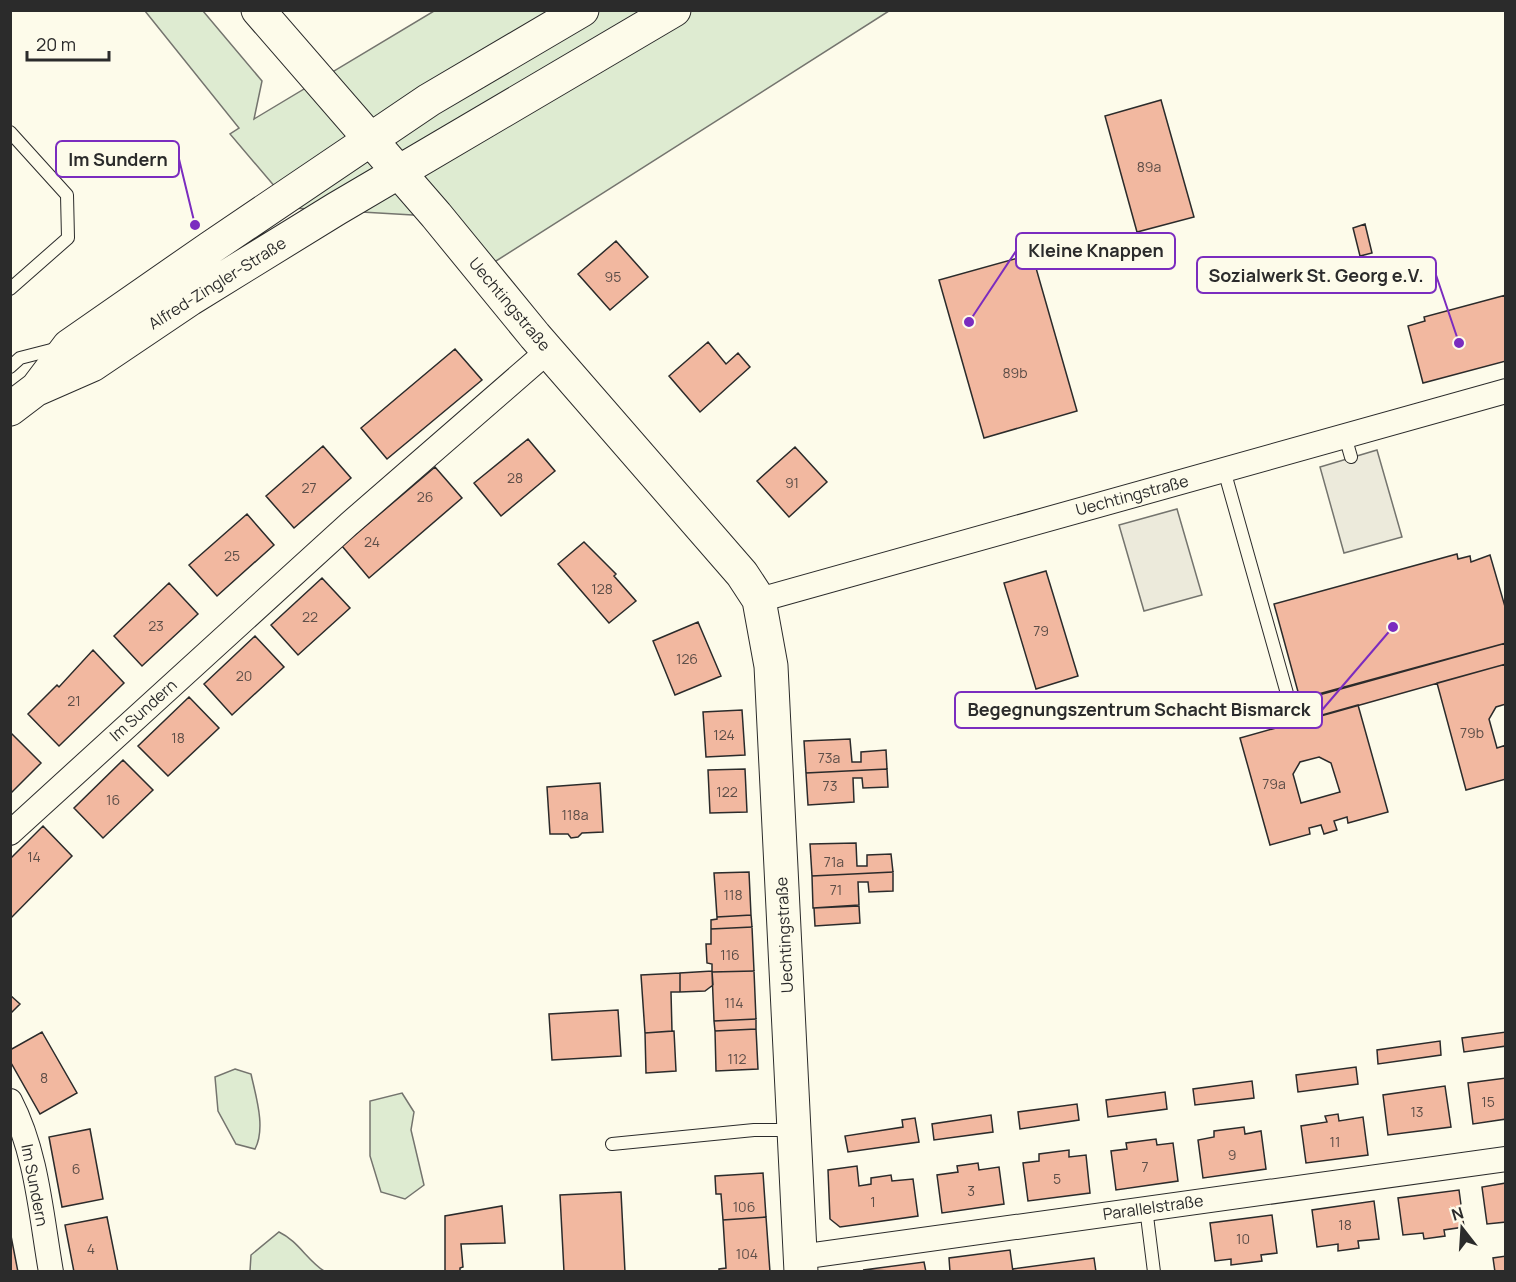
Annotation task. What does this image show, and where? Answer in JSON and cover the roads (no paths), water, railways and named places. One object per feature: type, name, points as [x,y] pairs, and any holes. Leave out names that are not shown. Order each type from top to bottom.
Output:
[{"type":"street","name":"Uechtingstraße","points":[[258,10],[436,215],[548,351],[742,574],[759,600],[771,666],[800,1264]]},
{"type":"street","name":"Alfred-Zingler-Straße","points":[[23,400],[69,346],[429,100],[582,10]]},
{"type":"street","name":"Alfred-Zingler-Straße","points":[[23,400],[92,365],[199,293],[336,209],[399,174],[674,10]]},
{"type":"street","name":"Im Sundern","points":[[10,833],[350,524],[548,351]]},
{"type":"street","name":"Uechtingstraße","points":[[759,600],[1224,470],[1348,447],[1506,391]]},
{"type":"street","name":"Im Sundern","points":[[10,1101],[23,1126],[51,1272]]},
{"type":"street","name":"Parallelstraße","points":[[800,1264],[1146,1208],[1506,1159]]},
{"type":"lane","points":[[10,132],[67,195],[68,238],[10,289]]},
{"type":"lane","points":[[10,367],[21,358],[69,346]]},
{"type":"lane","points":[[1224,470],[1288,697]]},
{"type":"lane","points":[[612,1144],[754,1130],[793,1130]]},
{"type":"lane","points":[[1146,1208],[1154,1272]]},
{"type":"place","name":"Im Sundern","points":[[195,225]]},
{"type":"place","name":"Kleine Knappen","points":[[969,322]]},
{"type":"place","name":"Sozialwerk St. Georg e.V.","points":[[1459,343]]},
{"type":"place","name":"Begegnungszentrum Schacht Bismarck","points":[[1393,627]]}]
